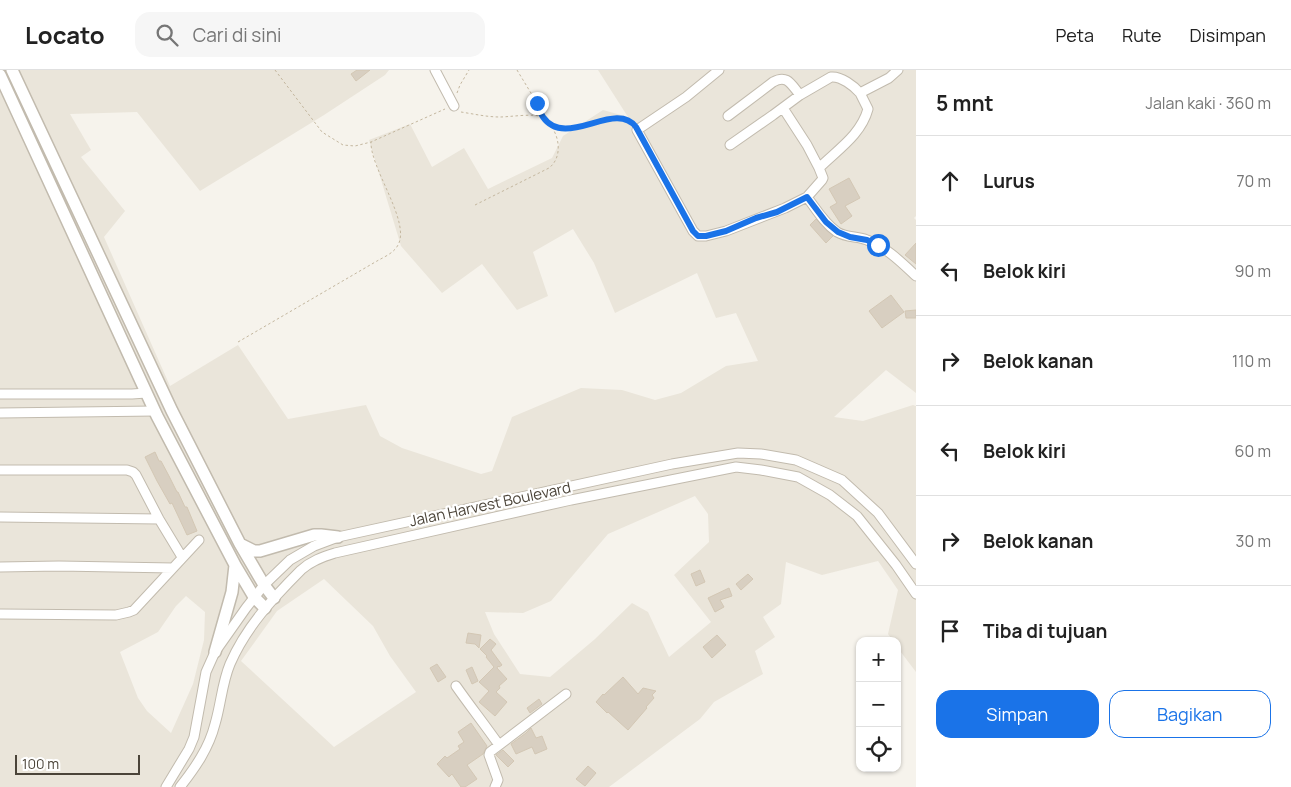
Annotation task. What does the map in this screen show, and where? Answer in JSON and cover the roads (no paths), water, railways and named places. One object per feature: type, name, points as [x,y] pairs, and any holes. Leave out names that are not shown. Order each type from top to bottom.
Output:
[{"type":"street","points":[[12,70],[172,411],[240,544],[264,586],[274,598]]},
{"type":"street","points":[[435,70],[454,106]]},
{"type":"street","points":[[719,70],[686,97],[637,130],[693,231],[698,236],[726,231],[756,218],[777,212],[807,197],[822,180],[819,168],[807,145],[783,108]]},
{"type":"street","points":[[824,80],[828,70]]},
{"type":"street","points":[[860,93],[889,78],[898,70]]},
{"type":"street","points":[[0,75],[146,393],[235,565],[254,597],[264,608]]},
{"type":"street","points":[[730,144],[800,95],[824,80],[836,76],[860,93],[868,109],[866,117],[852,137],[819,168]]},
{"type":"street","points":[[728,116],[773,82],[781,79],[788,81],[800,95]]},
{"type":"street","points":[[807,197],[826,222],[838,232],[878,245],[893,254],[916,276]]},
{"type":"street","points":[[0,394],[146,393]]},
{"type":"street","points":[[0,413],[155,411]]},
{"type":"street","name":"Jalan Harvest Boulevard","points":[[166,787],[189,749],[194,737],[206,672],[214,652],[254,597],[290,560],[314,546],[338,537],[672,464],[738,453],[761,454],[796,460],[842,480],[878,513],[916,564]]},
{"type":"street","name":"Jalan Harvest Boulevard","points":[[180,787],[202,757],[211,736],[229,666],[245,634],[264,608],[307,564],[335,553],[571,500],[736,467],[798,477],[830,495],[857,516],[896,565],[916,594]]},
{"type":"street","points":[[0,470],[84,469],[127,470],[133,472],[182,557]]},
{"type":"street","points":[[518,498],[521,512]]},
{"type":"street","points":[[0,516],[159,519]]},
{"type":"street","points":[[240,544],[260,551],[314,535],[338,537]]},
{"type":"street","points":[[0,614],[116,615],[129,612],[134,610],[199,540]]},
{"type":"street","points":[[214,652],[232,592],[235,565]]},
{"type":"street","points":[[0,567],[173,568]]},
{"type":"street","points":[[456,686],[499,745]]},
{"type":"street","points":[[495,787],[498,782],[489,754],[566,694]]}]
